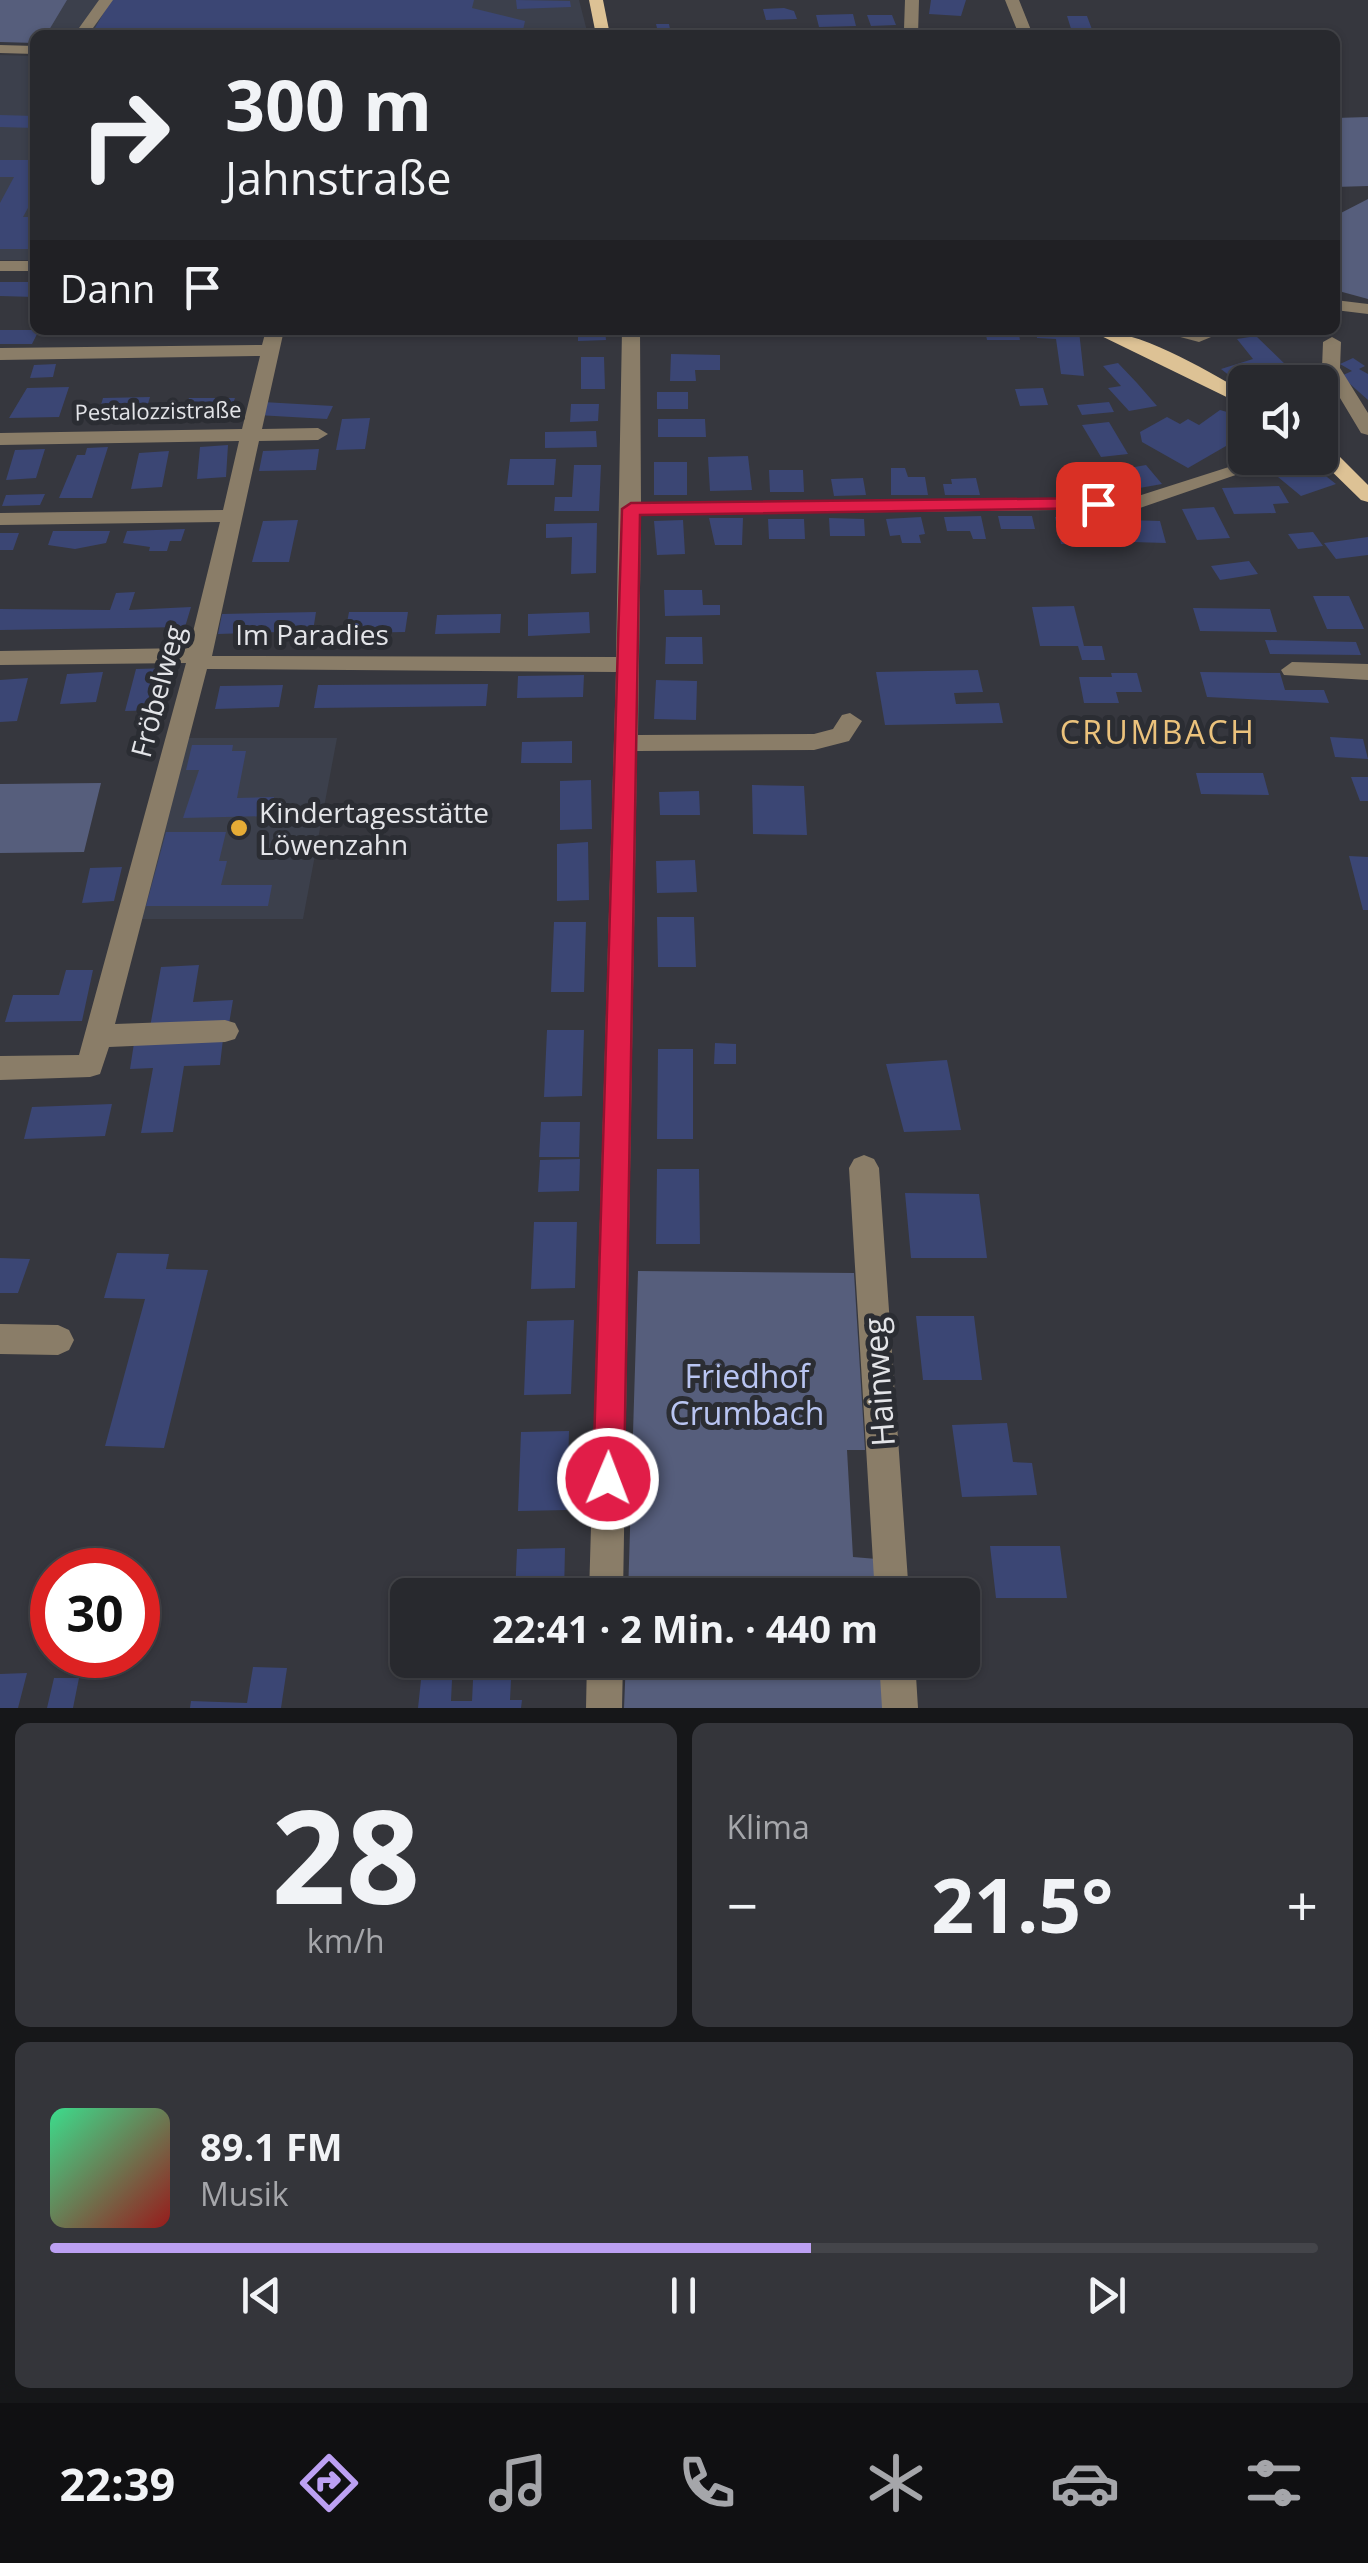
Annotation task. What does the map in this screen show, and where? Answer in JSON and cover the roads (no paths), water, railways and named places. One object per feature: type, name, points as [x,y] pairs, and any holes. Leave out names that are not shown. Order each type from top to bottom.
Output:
[{"type":"main road","points":[[596,0],[602,30]]},
{"type":"main road","points":[[1110,335],[1228,391]]},
{"type":"main road","points":[[1338,466],[1368,496]]},
{"type":"street","points":[[85,30],[106,0]]},
{"type":"street","points":[[911,30],[912,0]]},
{"type":"street","points":[[1012,0],[1024,30]]},
{"type":"street","points":[[0,49],[30,50]]},
{"type":"street","points":[[0,266],[30,266]]},
{"type":"street","points":[[1340,306],[1368,309]]},
{"type":"street","name":"Fröbelweg","points":[[0,1068],[90,1066],[198,659],[273,335]]},
{"type":"street","points":[[606,1578],[631,509],[631,335]]},
{"type":"street","points":[[1153,353],[1168,335]]},
{"type":"street","points":[[1332,342],[1331,368],[1364,436]]},
{"type":"street","points":[[0,354],[267,350]]},
{"type":"street","name":"Pestalozzistraße","points":[[0,439],[318,434]]},
{"type":"street","points":[[631,509],[1137,504],[1228,473]]},
{"type":"street","points":[[0,520],[232,516]]},
{"type":"street","name":"Im Paradies","points":[[0,658],[184,654],[210,663],[626,665]]},
{"type":"street","points":[[1292,670],[1368,672]]},
{"type":"street","points":[[624,743],[814,742],[842,735],[850,721]]},
{"type":"street","points":[[98,1036],[225,1031]]},
{"type":"street","name":"Hainweg","points":[[864,1168],[891,1578]]},
{"type":"street","points":[[0,1339],[58,1340]]},
{"type":"street","points":[[604,1708],[605,1678]]},
{"type":"street","points":[[898,1678],[900,1708]]},
{"type":"place","name":"Kindertagesstätte Löwenzahn","points":[[239,828]]},
{"type":"district","name":"CRUMBACH","points":[[1158,731]]},
{"type":"park label","name":"Friedhof Crumbach","points":[[747,1394]]}]
